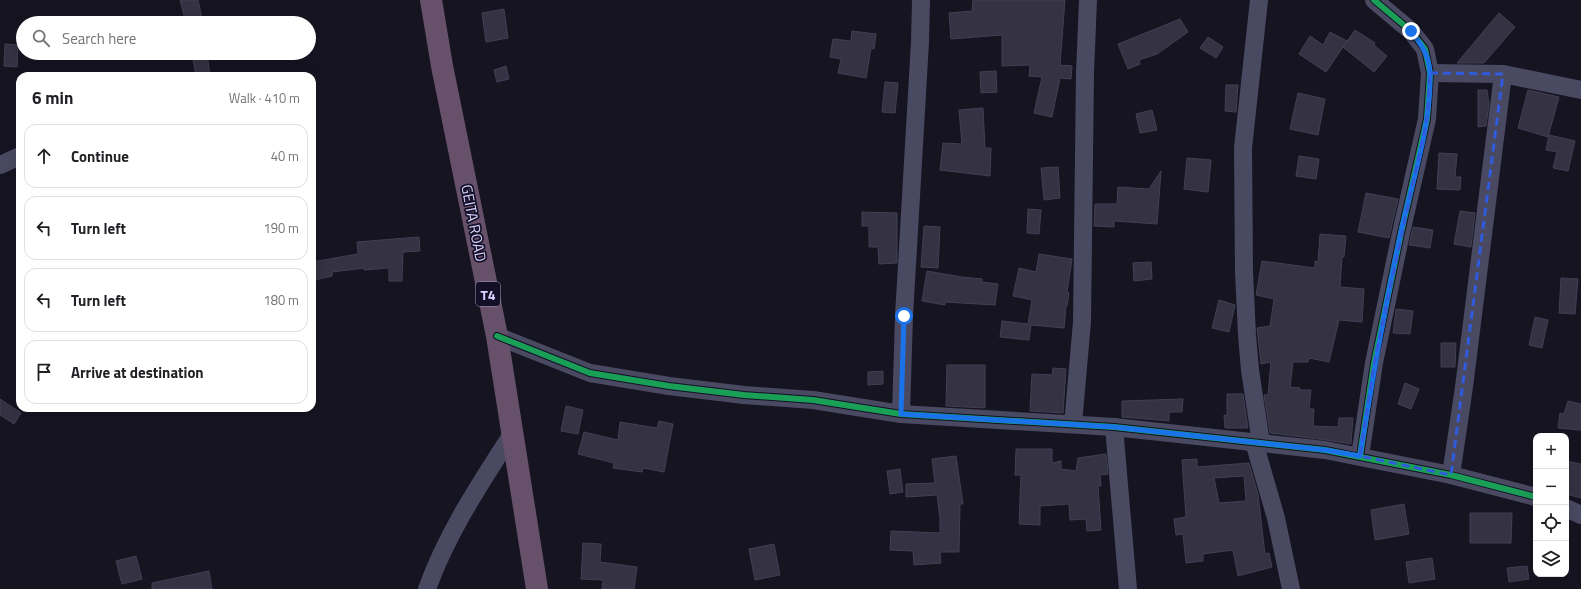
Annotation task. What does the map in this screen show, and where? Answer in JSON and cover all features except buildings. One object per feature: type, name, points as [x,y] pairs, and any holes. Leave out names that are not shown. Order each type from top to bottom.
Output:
[{"type":"highway","name":"GEITA ROAD","points":[[431,0],[442,66],[497,336],[537,589]]},
{"type":"street","points":[[901,414],[904,316],[920,42],[921,0]]},
{"type":"street","points":[[1073,424],[1082,322],[1085,81],[1088,0]]},
{"type":"street","points":[[1259,0],[1243,148],[1244,272],[1247,335],[1258,442],[1291,589]]},
{"type":"street","points":[[1360,456],[1374,363],[1401,233],[1427,119],[1430,73],[1425,49],[1411,31],[1374,0]]},
{"type":"street","points":[[1430,73],[1503,74],[1581,90]]},
{"type":"street","points":[[1452,475],[1503,74]]},
{"type":"street","points":[[0,165],[16,158]]},
{"type":"street","points":[[497,336],[590,373],[669,386],[744,395],[813,400],[901,414],[1114,427],[1325,450],[1452,475],[1533,496]]},
{"type":"street","points":[[1114,427],[1128,589]]},
{"type":"street","points":[[427,589],[434,567],[461,514],[512,434]]},
{"type":"street","points":[[1569,509],[1581,515]]},
{"type":"highlighted area","points":[[1430,73],[1503,74],[1451,475],[1360,456],[1374,363],[1427,119]]},
{"type":"cycle path","points":[[1360,456],[1374,363],[1401,233],[1427,119],[1430,73],[1425,49],[1411,31],[1374,0]]},
{"type":"cycle path","points":[[497,336],[590,373],[669,386],[744,395],[813,400],[901,414],[1114,427],[1325,450],[1451,475],[1533,496]]},
{"type":"route","points":[[904,316],[901,414],[1114,427],[1325,450],[1360,456],[1374,363],[1401,233],[1427,119],[1430,73],[1425,49],[1411,31]]}]
